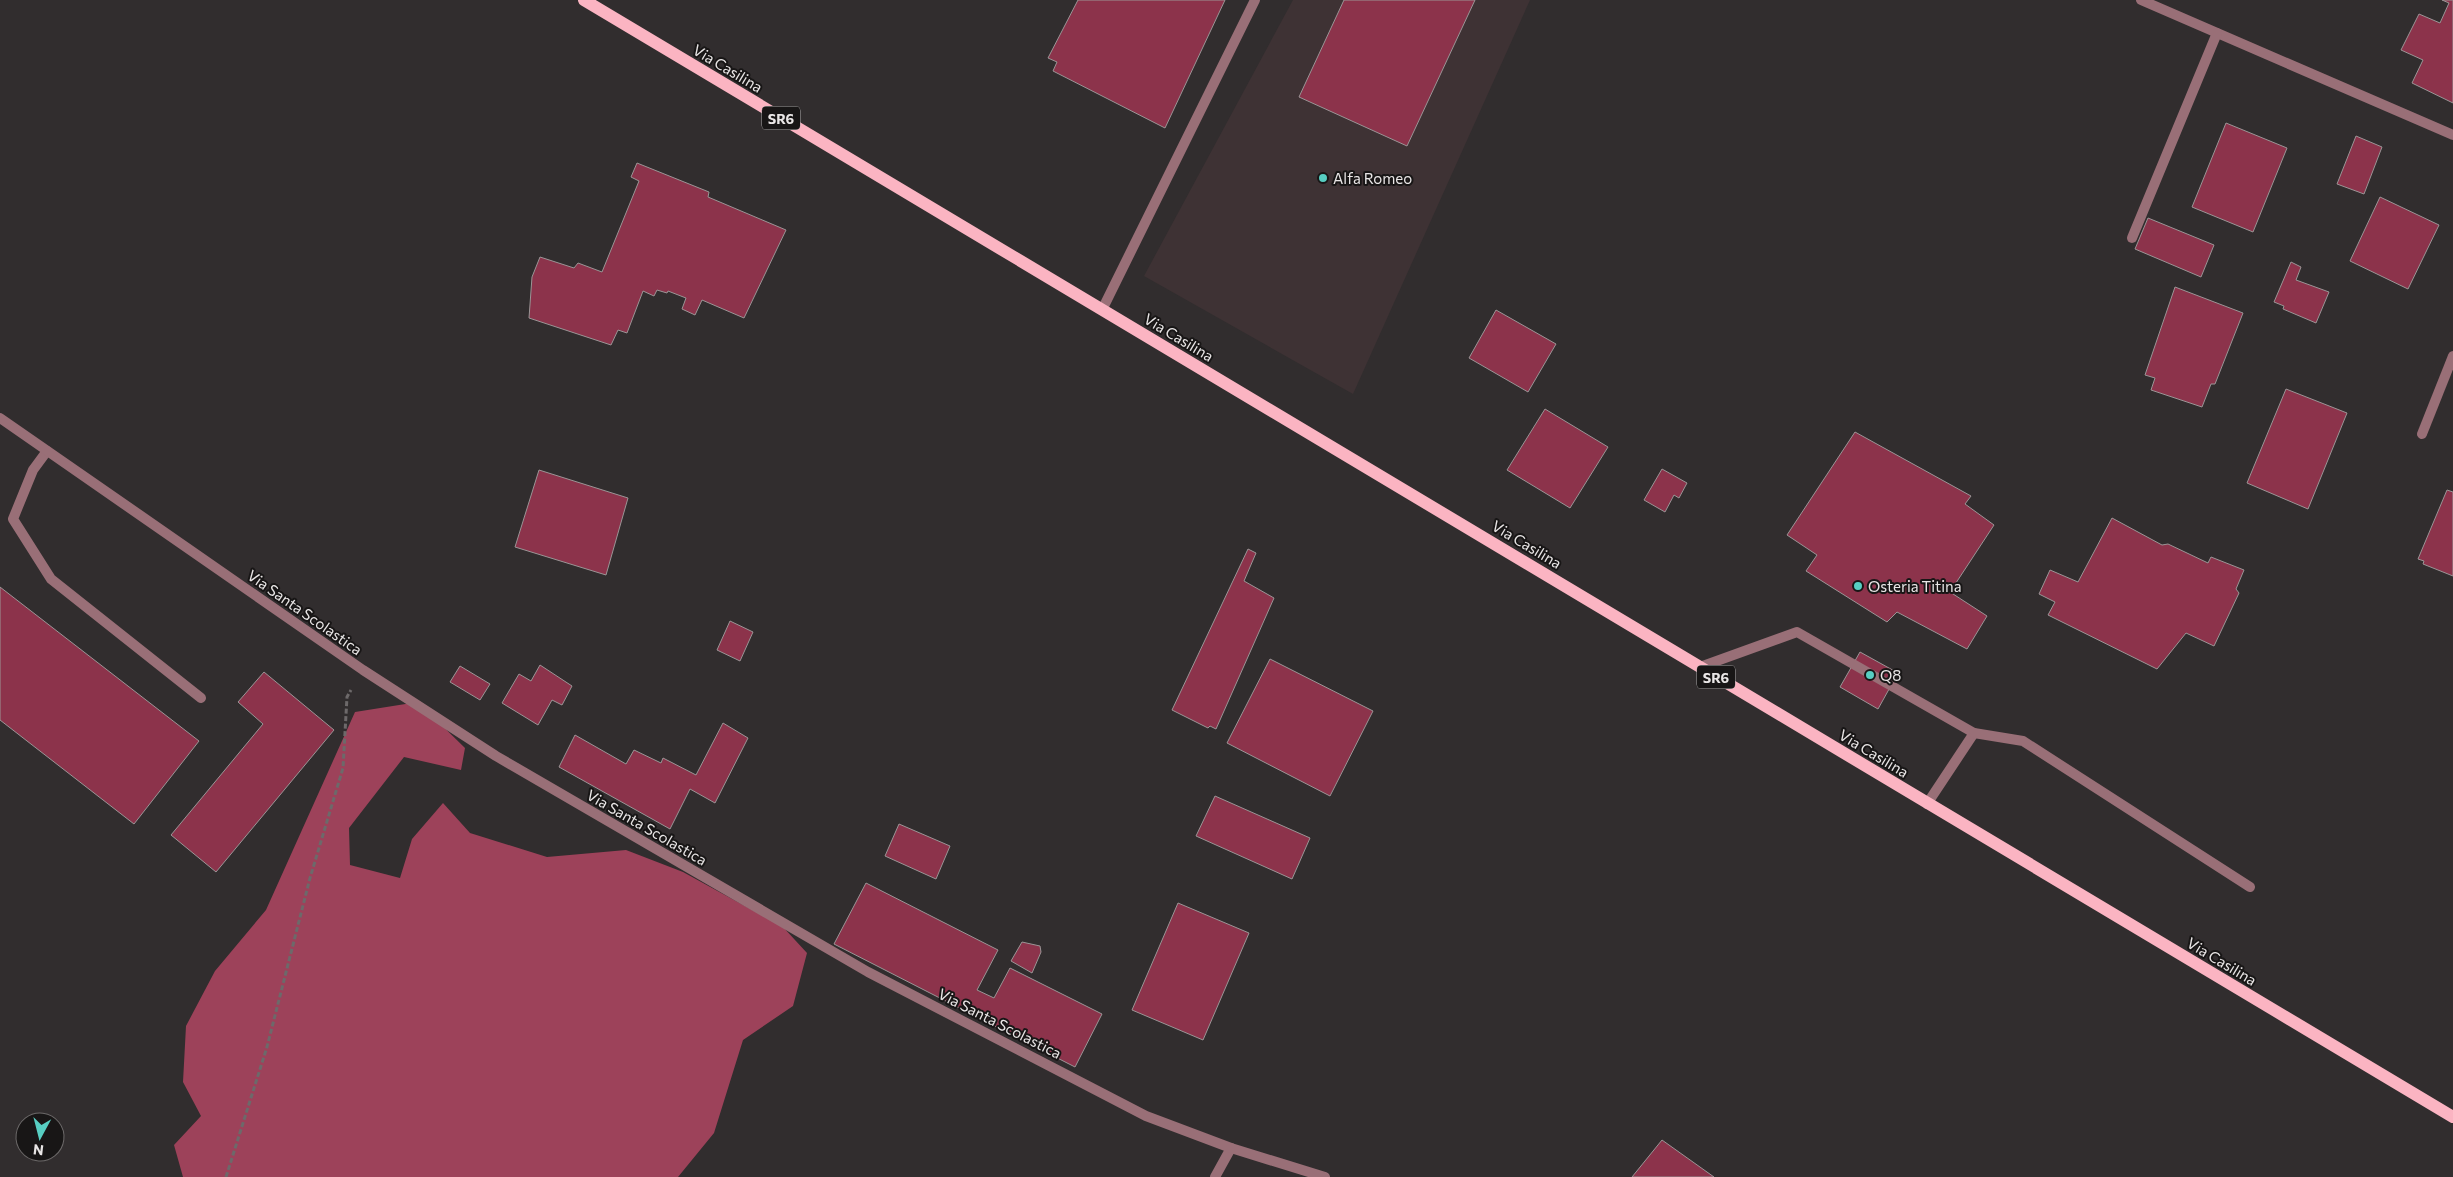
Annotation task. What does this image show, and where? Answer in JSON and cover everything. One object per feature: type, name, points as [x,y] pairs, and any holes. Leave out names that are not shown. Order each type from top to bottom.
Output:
[{"type":"main road","name":"Via Casilina","points":[[584,0],[2453,1117]]},
{"type":"street","points":[[1102,310],[1256,0]]},
{"type":"street","points":[[2140,0],[2453,135]]},
{"type":"street","points":[[2132,238],[2216,33]]},
{"type":"street","points":[[2422,434],[2453,356]]},
{"type":"street","name":"Via Santa Scolastica","points":[[0,418],[363,670],[496,756],[868,972],[1146,1116],[1231,1148],[1325,1177]]},
{"type":"street","points":[[47,451],[33,470],[13,519],[51,579],[201,698]]},
{"type":"street","points":[[1700,667],[1797,632],[1974,734],[2024,742],[2250,887]]},
{"type":"street","points":[[1927,804],[1974,734]]},
{"type":"street","points":[[1215,1177],[1231,1148]]},
{"type":"path","points":[[226,1177],[266,1047],[310,878],[343,768],[347,697],[363,670]]},
{"type":"shaded area","name":"Alfa Romeo","points":[[1293,0],[1530,0],[1353,394],[1144,276]]},
{"type":"shaded area","points":[[418,702],[465,748],[461,770],[404,757],[349,828],[350,865],[400,878],[412,839],[443,803],[470,833],[547,857],[626,850],[683,872],[783,927],[807,953],[793,1006],[743,1040],[714,1133],[678,1177],[183,1177],[174,1145],[201,1116],[183,1082],[186,1026],[215,971],[266,910],[355,712]]},
{"type":"building","points":[[1078,0],[1225,0],[1165,128],[1053,71],[1057,62],[1048,58]]},
{"type":"building","points":[[1344,0],[1475,0],[1407,146],[1299,97]]},
{"type":"building","points":[[2442,0],[2453,0],[2453,103],[2412,83],[2423,60],[2401,50],[2419,14],[2440,23],[2449,3]]},
{"type":"building","points":[[2226,123],[2287,148],[2253,232],[2192,207]]},
{"type":"building","points":[[2356,136],[2382,147],[2364,194],[2337,184]]},
{"type":"building","points":[[637,163],[709,192],[708,197],[786,230],[744,318],[702,300],[695,315],[682,309],[686,298],[668,291],[667,293],[657,290],[654,296],[643,291],[627,333],[618,330],[611,345],[529,318],[532,277],[540,257],[574,268],[578,263],[602,272],[639,181],[631,177]]},
{"type":"building","points":[[2380,197],[2439,225],[2408,289],[2350,261]]},
{"type":"building","points":[[2148,218],[2214,245],[2201,277],[2135,249]]},
{"type":"building","points":[[2291,262],[2301,267],[2296,280],[2329,292],[2316,323],[2283,309],[2284,306],[2274,302]]},
{"type":"building","points":[[2175,287],[2243,313],[2215,384],[2211,384],[2202,407],[2151,390],[2155,378],[2145,375]]},
{"type":"building","points":[[1496,310],[1556,344],[1528,392],[1469,358]]},
{"type":"building","points":[[2286,389],[2347,413],[2308,509],[2247,483]]},
{"type":"building","points":[[1545,409],[1608,447],[1570,508],[1507,470]]},
{"type":"building","points":[[1855,432],[1971,496],[1965,504],[1994,525],[1950,592],[1987,616],[1967,649],[1897,612],[1887,622],[1806,571],[1817,555],[1787,535]]},
{"type":"building","points":[[1662,469],[1687,483],[1679,498],[1674,495],[1665,512],[1644,500]]},
{"type":"building","points":[[539,470],[628,498],[606,575],[515,547]]},
{"type":"building","points":[[2447,490],[2453,492],[2453,576],[2423,564],[2424,561],[2418,559]]},
{"type":"building","points":[[2112,518],[2162,545],[2168,544],[2208,563],[2211,557],[2244,570],[2236,589],[2239,593],[2214,646],[2186,633],[2157,669],[2048,615],[2055,602],[2039,594],[2050,570],[2078,582]]},
{"type":"building","points":[[1248,549],[1256,553],[1244,581],[1274,598],[1216,729],[1210,726],[1208,728],[1172,710]]},
{"type":"building","points":[[0,587],[199,741],[134,824],[0,720]]},
{"type":"building","points":[[730,621],[753,632],[740,661],[717,650]]},
{"type":"building","points":[[1860,652],[1898,673],[1878,709],[1840,687]]},
{"type":"building","points":[[1270,659],[1373,711],[1330,796],[1227,743]]},
{"type":"building","points":[[540,665],[572,686],[562,705],[552,700],[538,725],[502,703],[519,674],[531,681]]},
{"type":"building","points":[[460,666],[490,684],[480,700],[450,682]]},
{"type":"building","points":[[264,672],[334,730],[216,872],[171,835],[263,724],[238,702]]},
{"type":"building","points":[[723,723],[748,738],[715,803],[690,789],[670,829],[559,767],[575,735],[626,764],[634,750],[661,763],[663,758],[696,775]]},
{"type":"building","points":[[1215,796],[1310,838],[1292,879],[1196,836]]},
{"type":"building","points":[[899,824],[950,846],[936,879],[885,856]]},
{"type":"building","points":[[866,883],[998,950],[977,990],[994,998],[1010,968],[1102,1014],[1075,1067],[834,944]]},
{"type":"building","points":[[1178,903],[1249,933],[1203,1040],[1132,1010]]},
{"type":"building","points":[[1022,942],[1040,946],[1041,952],[1032,973],[1011,961]]},
{"type":"building","points":[[1662,1140],[1714,1177],[1632,1177]]},
{"type":"place","name":"Alfa Romeo","points":[[1323,178]]},
{"type":"place","name":"Osteria Titina","points":[[1858,586]]},
{"type":"place","name":"Q8","points":[[1870,675]]}]
